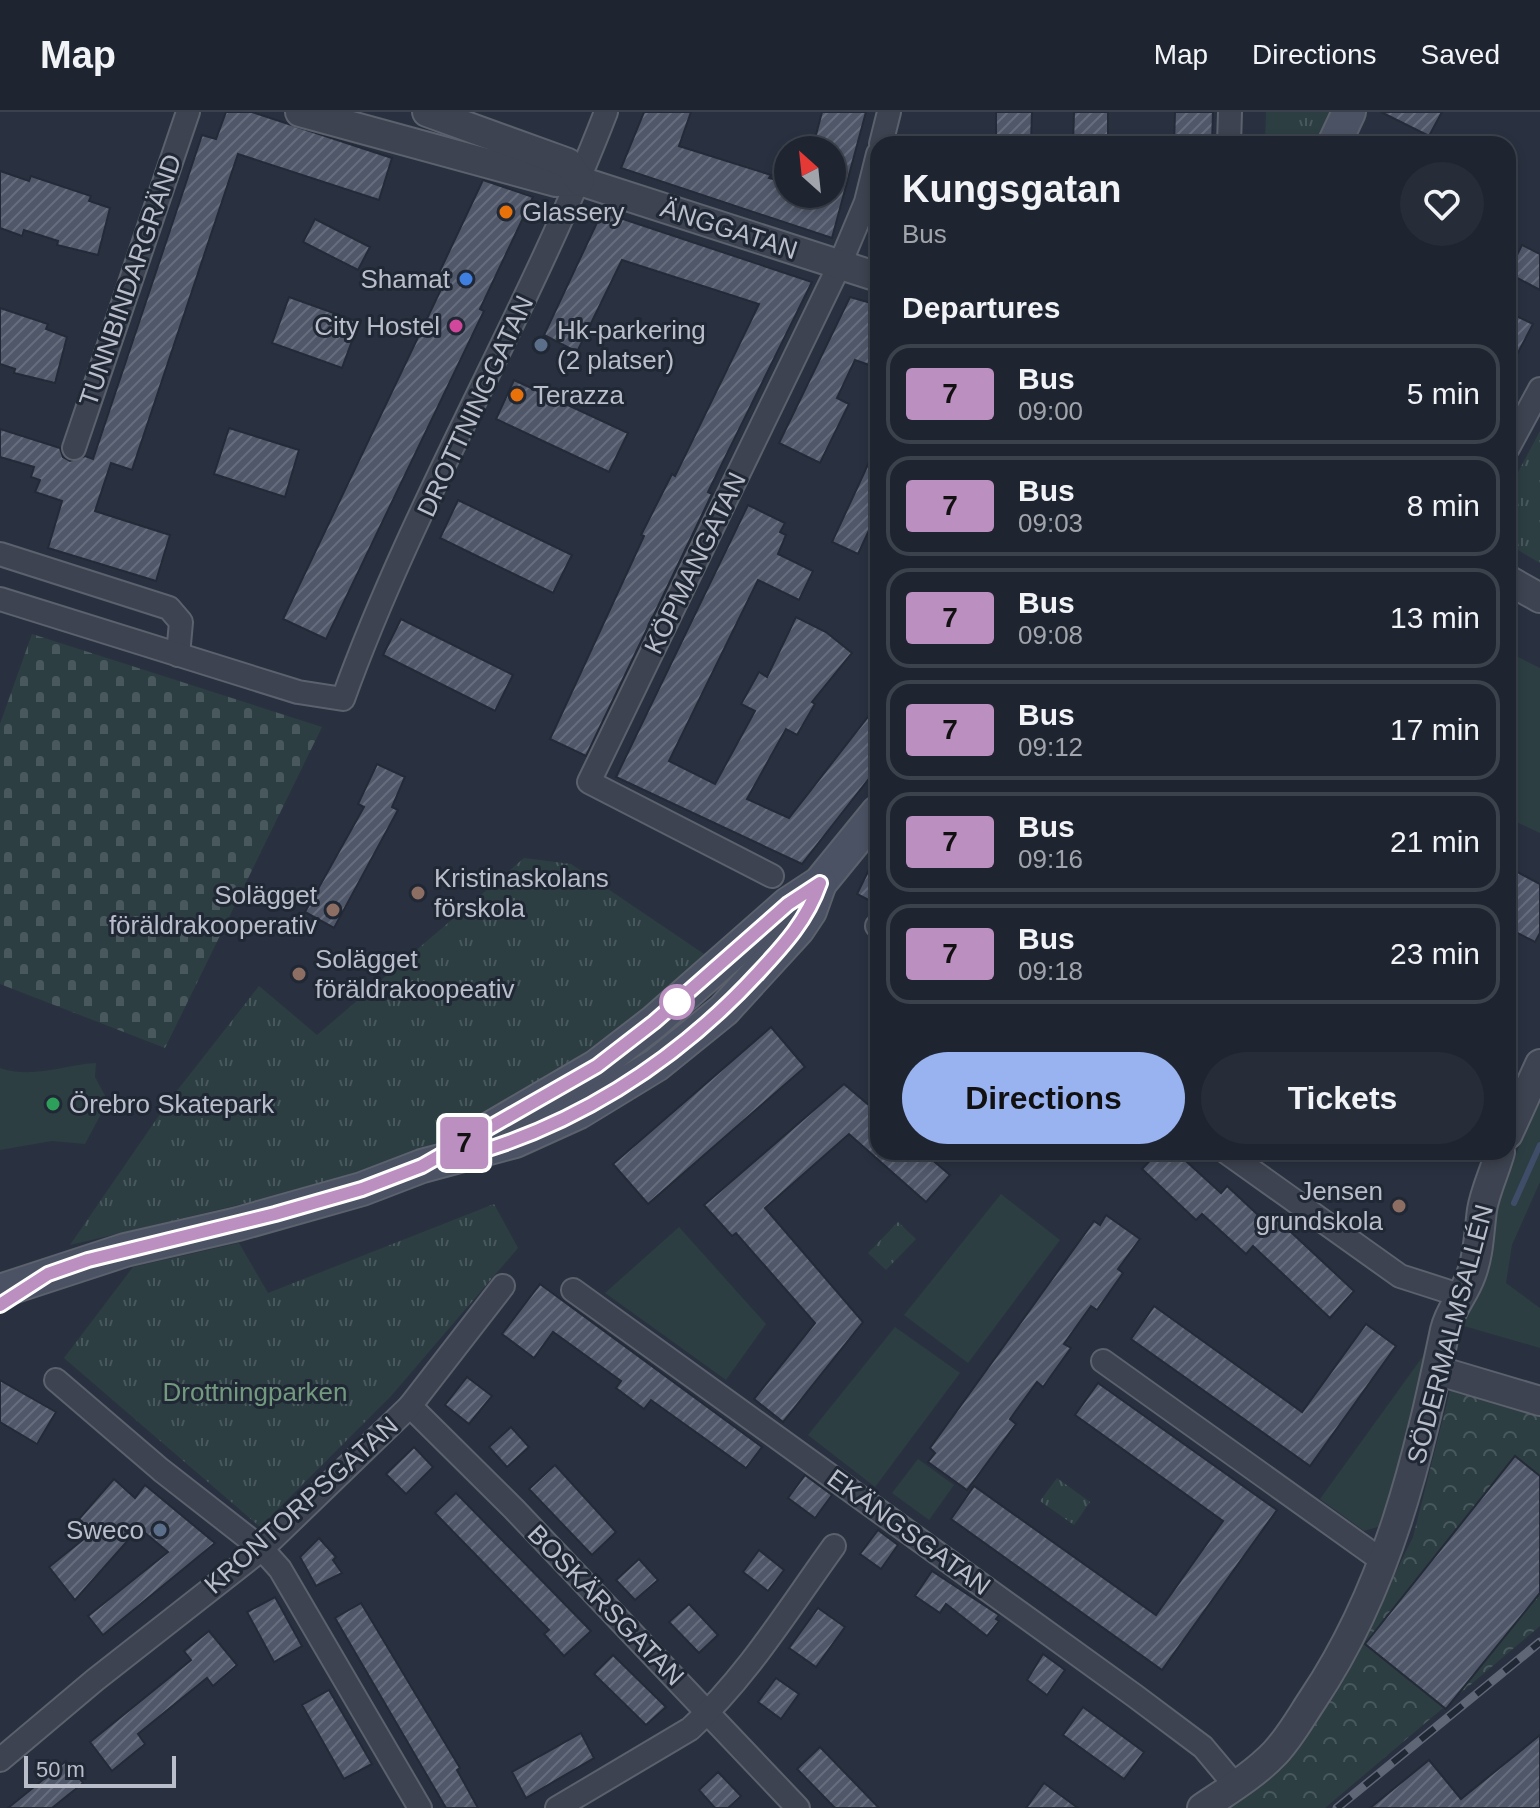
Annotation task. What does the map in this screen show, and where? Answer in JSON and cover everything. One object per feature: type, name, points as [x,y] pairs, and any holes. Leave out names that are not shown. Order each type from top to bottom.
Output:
[{"type":"main road","points":[[1338,136],[1349,112]]},
{"type":"main road","points":[[0,1291],[125,1250],[275,1214],[362,1189],[422,1166],[597,1066],[654,1022],[788,904],[820,883],[870,822]]},
{"type":"main road","points":[[0,1305],[48,1274]]},
{"type":"street","name":"TUNNBINDARGRÄND","points":[[74,448],[188,112]]},
{"type":"street","name":"ÄNGGATAN","points":[[300,112],[338,118],[556,182],[580,181],[870,274]]},
{"type":"street","name":"ÄNGGATAN","points":[[427,112],[568,163],[580,181]]},
{"type":"street","name":"DROTTNINGGATAN","points":[[178,655],[298,692],[343,699],[376,614],[580,181],[606,112]]},
{"type":"street","points":[[883,136],[889,112]]},
{"type":"street","points":[[1229,136],[1230,112]]},
{"type":"street","name":"KÖPMANGATAN","points":[[772,876],[589,782],[840,264],[870,186]]},
{"type":"street","points":[[1516,433],[1540,389]]},
{"type":"street","points":[[0,554],[169,608],[181,622],[178,655],[0,599]]},
{"type":"street","points":[[1516,584],[1540,598]]},
{"type":"street","points":[[1516,1116],[1540,1064]]},
{"type":"street","points":[[1237,1160],[1400,1276],[1459,1295]]},
{"type":"street","name":"SÖDERMALMSALLÉN","points":[[1202,1808],[1273,1754],[1313,1700],[1366,1605],[1407,1493],[1439,1371],[1446,1328],[1459,1295],[1471,1277],[1481,1241],[1483,1209],[1498,1160]]},
{"type":"street","name":"KRONTORPSGATAN","points":[[0,1760],[95,1680],[262,1549],[410,1406],[503,1286]]},
{"type":"street","name":"EKÄNGSGATAN","points":[[573,1290],[1135,1696],[1203,1747],[1235,1785]]},
{"type":"street","points":[[1103,1361],[1384,1562]]},
{"type":"street","points":[[1439,1371],[1540,1401]]},
{"type":"street","points":[[56,1380],[161,1470],[262,1549],[280,1569],[420,1808]]},
{"type":"street","name":"BOSKÄRSGATAN","points":[[410,1406],[798,1808]]},
{"type":"street","points":[[557,1808],[690,1729],[708,1713],[729,1691],[834,1546]]},
{"type":"green space","points":[[1266,112],[1332,112],[1322,136],[1265,136]]},
{"type":"green space","points":[[1540,431],[1540,563],[1516,549],[1516,476]]},
{"type":"green space","points":[[32,634],[322,727],[165,1048],[0,984],[0,724]]},
{"type":"green space","points":[[1516,656],[1540,668],[1540,833],[1516,822]]},
{"type":"green space","points":[[524,858],[571,864],[704,954],[604,1053],[467,1131],[330,1183],[70,1245],[169,1101],[259,986],[317,1035]]},
{"type":"green space","name":"Örebro Skatepark","points":[[96,1063],[95,1077],[108,1101],[85,1144],[52,1141],[0,1150],[0,1068],[36,1072]]},
{"type":"green space","points":[[1540,1097],[1540,1182],[1512,1245],[1506,1283],[1540,1308],[1540,1348],[1457,1324],[1483,1267],[1502,1187]]},
{"type":"green space","points":[[1001,1194],[1060,1240],[968,1363],[904,1315]]},
{"type":"green space","name":"Drottningparken","points":[[494,1204],[518,1248],[391,1396],[260,1527],[64,1358],[133,1267],[239,1243],[268,1293]]},
{"type":"green space","points":[[898,1222],[916,1239],[886,1270],[868,1253]]},
{"type":"green space","points":[[679,1227],[766,1324],[726,1380],[605,1293]]},
{"type":"green space","points":[[895,1327],[960,1373],[875,1487],[808,1435]]},
{"type":"green space","points":[[1426,1352],[1429,1361],[1381,1526],[1364,1531],[1320,1499]]},
{"type":"green space","points":[[1452,1383],[1540,1412],[1540,1626],[1325,1808],[1208,1808],[1265,1781],[1324,1710],[1358,1650],[1413,1537]]},
{"type":"green space","points":[[918,1459],[954,1485],[929,1520],[892,1493]]},
{"type":"green space","points":[[1057,1478],[1090,1502],[1074,1525],[1040,1501]]},
{"type":"building","points":[[226,112],[252,112],[392,158],[379,200],[238,154],[132,470],[111,463],[95,511],[170,535],[156,581],[48,548],[62,501],[35,492],[40,480],[31,477],[34,467],[0,457],[0,429],[60,448],[63,457],[70,461],[85,456],[93,459],[202,135],[216,139]]},
{"type":"building","points":[[644,112],[691,112],[679,146],[771,175],[769,178],[774,179],[774,208],[840,208],[832,238],[621,168]]},
{"type":"building","points":[[822,112],[866,112],[846,186],[846,136],[816,136]]},
{"type":"building","points":[[996,112],[1032,112],[1031,136],[996,136]]},
{"type":"building","points":[[1074,112],[1108,112],[1108,136],[1073,136]]},
{"type":"building","points":[[1175,112],[1213,112],[1212,136],[1174,136]]},
{"type":"building","points":[[1381,112],[1442,112],[1429,136]]},
{"type":"building","points":[[0,171],[29,181],[31,176],[91,196],[89,201],[110,208],[98,255],[57,245],[58,241],[24,230],[22,236],[0,228]]},
{"type":"building","points":[[483,180],[533,197],[480,309],[484,311],[326,639],[283,619],[446,279],[438,275]]},
{"type":"building","points":[[602,212],[812,282],[708,492],[712,494],[586,756],[550,739],[644,536],[641,535],[672,474],[675,476],[759,304],[622,260],[577,352],[544,335]]},
{"type":"building","points":[[315,219],[370,247],[358,270],[303,242]]},
{"type":"building","points":[[1522,245],[1540,254],[1540,290],[1516,277],[1516,257]]},
{"type":"building","points":[[289,297],[359,322],[342,368],[272,343]]},
{"type":"building","points":[[850,297],[870,303],[870,365],[855,360],[837,398],[849,404],[820,463],[779,443]]},
{"type":"building","points":[[0,308],[48,324],[46,329],[67,337],[55,383],[14,373],[15,369],[0,364]]},
{"type":"building","points":[[1516,316],[1533,324],[1516,357]]},
{"type":"building","points":[[514,380],[628,433],[609,472],[496,419]]},
{"type":"building","points":[[229,428],[299,450],[285,497],[214,474]]},
{"type":"building","points":[[870,460],[870,528],[858,554],[832,542]]},
{"type":"building","points":[[458,500],[572,555],[553,593],[440,538]]},
{"type":"building","points":[[748,505],[785,523],[780,532],[786,535],[778,554],[813,571],[799,600],[758,580],[669,761],[715,784],[755,711],[741,704],[759,672],[767,677],[796,617],[826,632],[852,653],[812,702],[815,704],[797,735],[786,729],[747,799],[789,818],[870,714],[870,777],[802,864],[616,777]]},
{"type":"building","points":[[401,619],[513,675],[495,711],[383,655]]},
{"type":"building","points":[[377,764],[405,777],[392,807],[398,810],[334,928],[305,912],[364,807],[358,804]]},
{"type":"building","points":[[870,867],[870,901],[857,894]]},
{"type":"building","points":[[1516,871],[1540,884],[1540,933],[1535,942],[1516,932]]},
{"type":"building","points":[[771,1027],[805,1067],[648,1204],[613,1164]]},
{"type":"building","points":[[844,1084],[870,1106],[870,1153],[849,1134],[765,1208],[863,1322],[783,1422],[754,1399],[815,1323],[736,1233],[732,1236],[704,1205]]},
{"type":"building","points":[[878,1160],[932,1160],[950,1175],[926,1202]]},
{"type":"building","points":[[1150,1160],[1185,1160],[1221,1193],[1227,1186],[1271,1227],[1278,1220],[1354,1291],[1330,1318],[1253,1246],[1246,1254],[1202,1214],[1196,1220],[1142,1169]]},
{"type":"building","points":[[1106,1215],[1140,1239],[1118,1269],[1123,1273],[1097,1310],[1091,1306],[1064,1344],[1071,1348],[1043,1387],[1037,1382],[1010,1419],[1016,1424],[967,1490],[928,1462],[935,1453],[930,1448],[1094,1221],[1100,1225]]},
{"type":"building","points":[[540,1284],[762,1447],[746,1468],[651,1400],[644,1409],[616,1388],[621,1381],[553,1332],[534,1358],[502,1334]]},
{"type":"building","points":[[1154,1306],[1302,1412],[1366,1324],[1396,1346],[1310,1466],[1131,1339]]},
{"type":"building","points":[[467,1377],[492,1396],[469,1424],[445,1405]]},
{"type":"building","points":[[0,1380],[56,1412],[37,1444],[0,1422]]},
{"type":"building","points":[[1098,1383],[1277,1510],[1162,1670],[951,1519],[974,1486],[1156,1615],[1223,1521],[1075,1415]]},
{"type":"building","points":[[511,1427],[529,1447],[507,1467],[489,1447]]},
{"type":"building","points":[[414,1447],[433,1467],[406,1494],[386,1474]]},
{"type":"building","points":[[1515,1456],[1540,1476],[1540,1593],[1446,1709],[1365,1644]]},
{"type":"building","points":[[555,1465],[616,1532],[592,1555],[529,1489]]},
{"type":"building","points":[[805,1475],[832,1495],[815,1518],[788,1498]]},
{"type":"building","points":[[114,1479],[135,1498],[145,1485],[215,1543],[103,1635],[88,1616],[168,1552],[139,1528],[75,1600],[49,1567],[85,1538],[72,1527]]},
{"type":"building","points":[[456,1493],[591,1631],[564,1656],[544,1634],[549,1630],[435,1513]]},
{"type":"building","points":[[878,1530],[898,1545],[881,1569],[860,1554]]},
{"type":"building","points":[[319,1538],[336,1557],[333,1560],[342,1573],[316,1586],[300,1557]]},
{"type":"building","points":[[759,1550],[784,1570],[768,1591],[743,1572]]},
{"type":"building","points":[[639,1559],[658,1580],[635,1600],[616,1580]]},
{"type":"building","points":[[932,1571],[999,1615],[996,1619],[999,1621],[987,1636],[946,1604],[940,1613],[915,1596]]},
{"type":"building","points":[[275,1597],[302,1646],[274,1662],[247,1612]]},
{"type":"building","points":[[361,1603],[460,1768],[457,1770],[478,1808],[446,1808],[335,1618]]},
{"type":"building","points":[[689,1604],[718,1635],[699,1653],[669,1622]]},
{"type":"building","points":[[818,1608],[845,1627],[816,1667],[789,1648]]},
{"type":"building","points":[[209,1631],[237,1665],[213,1686],[207,1678],[138,1734],[145,1744],[112,1771],[90,1742],[191,1660],[184,1651]]},
{"type":"building","points":[[1043,1654],[1065,1670],[1047,1695],[1027,1680]]},
{"type":"building","points":[[613,1655],[666,1707],[646,1725],[594,1674]]},
{"type":"building","points":[[776,1678],[799,1694],[781,1719],[758,1702]]},
{"type":"building","points":[[329,1690],[372,1764],[344,1779],[302,1705]]},
{"type":"building","points":[[1083,1707],[1144,1752],[1124,1779],[1063,1735]]},
{"type":"building","points":[[581,1733],[594,1758],[526,1798],[512,1772]]},
{"type":"building","points":[[1540,1735],[1540,1808],[1370,1808],[1429,1760],[1461,1799]]},
{"type":"building","points":[[820,1747],[879,1808],[835,1808],[797,1769]]},
{"type":"building","points":[[66,1761],[83,1783],[52,1808],[8,1808]]},
{"type":"building","points":[[718,1772],[741,1796],[728,1808],[715,1808],[699,1790]]},
{"type":"building","points":[[1044,1783],[1078,1808],[1026,1808]]},
{"type":"waterway","points":[[1514,1203],[1540,1145]]},
{"type":"railway","points":[[1337,1808],[1540,1642]]},
{"type":"bus line","name":"7","points":[[0,1305],[48,1274],[88,1260],[275,1214],[362,1189],[422,1166],[543,1100],[597,1066],[654,1022],[788,904],[820,883],[810,911],[798,929],[724,1010],[656,1065],[579,1112],[515,1141],[449,1160]]},
{"type":"place","name":"Glassery","points":[[506,212]]},
{"type":"place","name":"Shamat","points":[[466,279]]},
{"type":"place","name":"City Hostel","points":[[456,326]]},
{"type":"place","name":"Hk-parkering (2 platser)","points":[[541,345]]},
{"type":"place","name":"Terazza","points":[[517,395]]},
{"type":"place","name":"Kristinaskolans förskola","points":[[418,893]]},
{"type":"place","name":"Solägget föräldrakooperativ","points":[[333,910]]},
{"type":"place","name":"Solägget föräldrakoopeativ","points":[[299,974]]},
{"type":"place","name":"Örebro Skatepark","points":[[53,1104]]},
{"type":"place","name":"Jensen grundskola","points":[[1399,1206]]},
{"type":"place","name":"Sweco","points":[[160,1530]]}]
